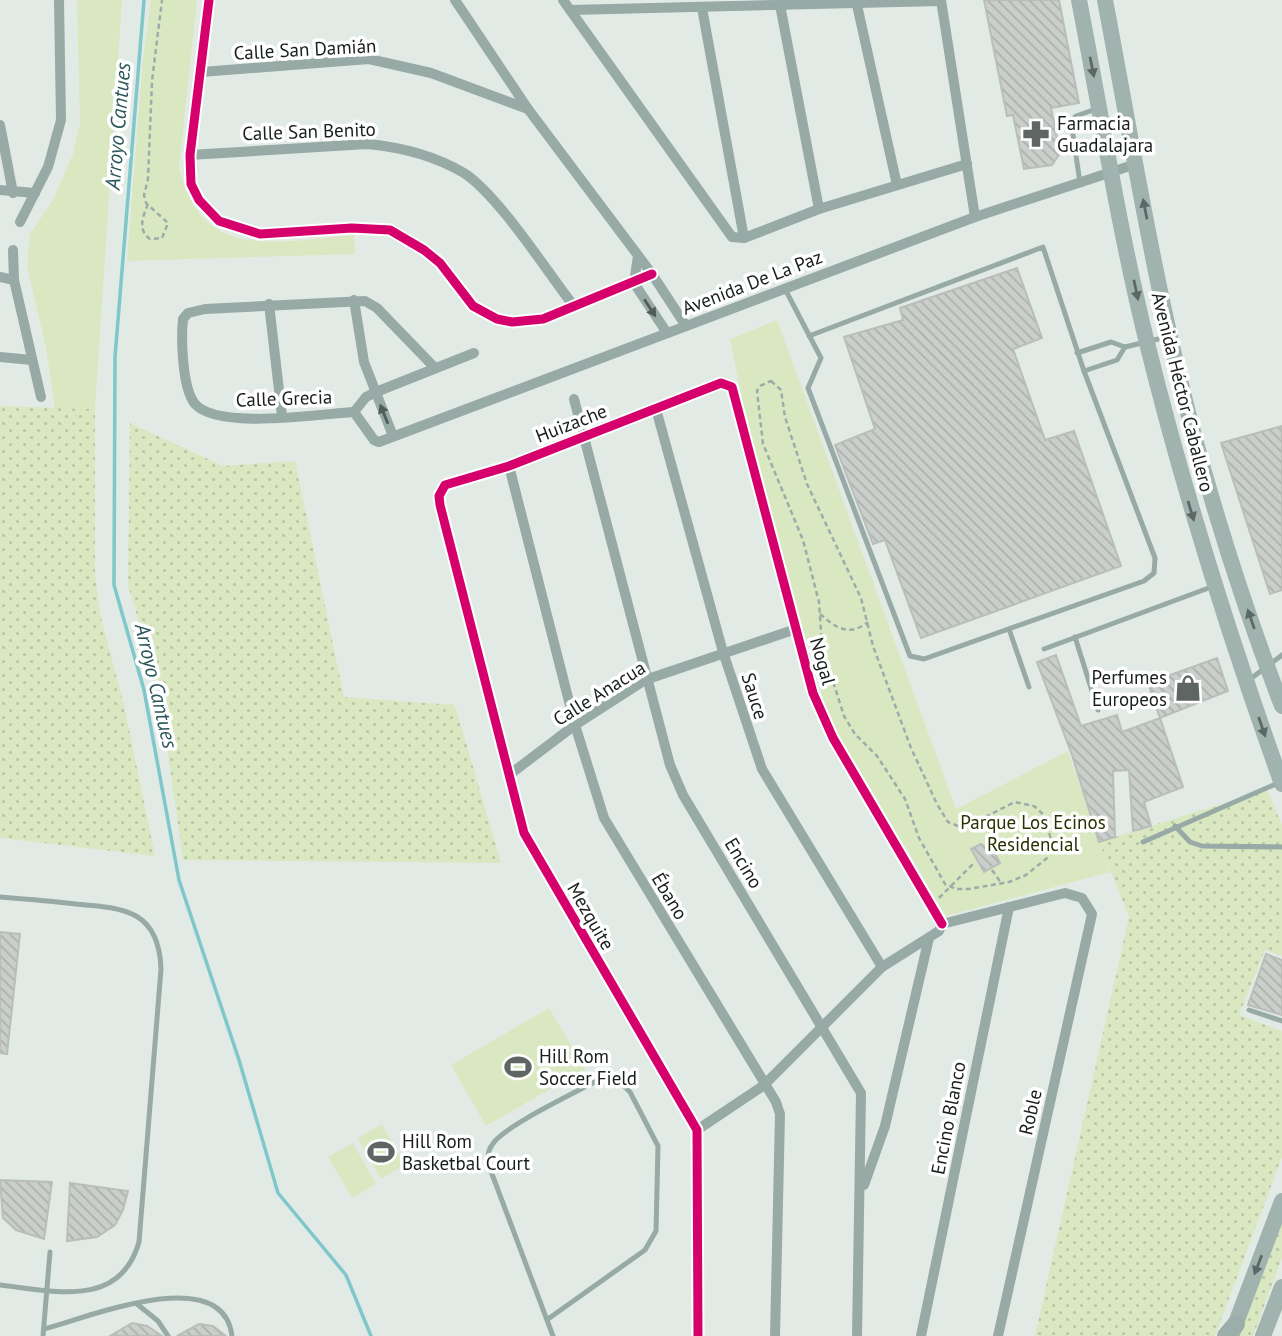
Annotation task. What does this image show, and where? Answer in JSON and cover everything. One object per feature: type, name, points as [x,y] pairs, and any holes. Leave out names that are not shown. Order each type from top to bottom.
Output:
[{"type":"main road","name":"Avenida Héctor Caballero","points":[[1079,0],[1147,341],[1214,586],[1282,783]]},
{"type":"main road","name":"Avenida Héctor Caballero","points":[[1105,0],[1170,336],[1216,515],[1282,706]]},
{"type":"main road","points":[[1231,1332],[1282,1201]]},
{"type":"main road","points":[[1263,1336],[1282,1287]]},
{"type":"street","points":[[20,222],[48,167],[61,120],[59,0]]},
{"type":"street","points":[[455,0],[528,108],[652,274],[686,326]]},
{"type":"street","points":[[563,0],[727,234],[740,238],[820,209],[967,164]]},
{"type":"street","points":[[570,10],[857,5],[941,0],[975,218]]},
{"type":"street","points":[[208,3],[190,155],[191,184],[199,200],[219,221],[241,231],[260,234],[352,228],[390,230],[440,263],[473,306],[497,319],[528,322],[543,319],[652,274]]},
{"type":"street","points":[[780,5],[820,209]]},
{"type":"street","points":[[857,5],[897,185]]},
{"type":"street","points":[[702,8],[740,238]]},
{"type":"street","name":"Calle San Damián","points":[[201,72],[369,60],[431,72],[528,108]]},
{"type":"street","points":[[0,125],[13,192]]},
{"type":"street","name":"Calle San Benito","points":[[190,155],[367,144],[394,146],[433,159],[464,174],[485,191],[573,305]]},
{"type":"street","name":"Avenida De La Paz","points":[[354,412],[374,440],[383,441],[975,218],[1136,164]]},
{"type":"street","points":[[0,190],[35,193]]},
{"type":"street","points":[[13,250],[14,280],[41,397]]},
{"type":"street","points":[[638,256],[634,283],[667,333]]},
{"type":"street","points":[[0,277],[14,280]]},
{"type":"street","points":[[393,436],[364,362],[354,300],[372,304],[435,368]]},
{"type":"street","name":"Calle Grecia","points":[[354,300],[269,304],[188,313],[183,319],[182,332],[190,396],[204,411],[238,418],[354,412],[366,397],[376,392],[474,353]]},
{"type":"street","points":[[269,304],[282,416]]},
{"type":"street","points":[[0,357],[32,360]]},
{"type":"street","name":"Huizache","points":[[440,505],[442,490],[449,483],[509,466],[721,383],[728,384]]},
{"type":"street","name":"Nogal","points":[[728,384],[734,391],[813,693],[833,738],[942,924]]},
{"type":"street","name":"Encino","points":[[574,399],[645,680],[670,765],[683,795],[824,1028],[860,1093],[861,1194],[857,1336]]},
{"type":"street","name":"Sauce","points":[[656,409],[723,652],[762,769],[882,967]]},
{"type":"street","name":"Ébano","points":[[509,466],[575,725],[604,818],[763,1086],[776,1102],[782,1127],[775,1336]]},
{"type":"street","name":"Mezquite","points":[[440,505],[509,775],[531,849],[696,1130],[698,1336]]},
{"type":"street","name":"Calle Anacua","points":[[509,775],[575,725],[645,680],[796,629]]},
{"type":"street","name":"Roble","points":[[998,1336],[1092,914],[1082,898],[1065,894],[1009,907]]},
{"type":"street","points":[[696,1130],[763,1086],[824,1028],[853,994],[882,967],[939,931],[942,924],[1009,907]]},
{"type":"street","name":"Encino Blanco","points":[[921,1336],[1009,907]]},
{"type":"street","points":[[861,1194],[885,1126],[929,938]]},
{"type":"lane","points":[[1080,183],[1071,121],[1076,116],[1100,108]]},
{"type":"lane","points":[[785,289],[821,362],[808,388],[907,652],[915,659],[924,659],[1144,581],[1154,573],[1155,558],[1077,352],[1043,247],[809,336]]},
{"type":"lane","points":[[1084,371],[1117,360],[1125,348],[1170,336]]},
{"type":"lane","points":[[1077,352],[1111,342],[1125,348]]},
{"type":"lane","points":[[1044,649],[1214,586]]},
{"type":"lane","points":[[1009,629],[1029,687]]},
{"type":"lane","points":[[1075,637],[1098,710]]},
{"type":"lane","points":[[1247,682],[1282,655]]},
{"type":"lane","points":[[1143,842],[1175,826],[1282,783]]},
{"type":"lane","points":[[1175,826],[1190,842],[1202,846],[1282,847]]},
{"type":"lane","points":[[0,897],[131,911],[153,932],[161,953],[145,1166],[135,1256],[120,1277],[101,1289],[47,1290],[0,1285]]},
{"type":"lane","points":[[1249,1010],[1282,1021]]},
{"type":"lane","points":[[548,1319],[645,1250],[656,1231],[657,1146],[630,1092],[615,1077],[601,1078],[506,1132],[492,1144],[489,1151],[489,1166],[553,1336]]},
{"type":"lane","points":[[50,1252],[43,1333],[136,1304],[176,1296],[206,1301],[218,1308],[231,1329],[232,1336]]},
{"type":"lane","points":[[136,1304],[158,1321],[168,1336]]},
{"type":"path","points":[[148,204],[142,223],[143,231],[150,239],[162,238],[168,223],[148,204],[144,195],[148,179],[152,81],[162,0]]},
{"type":"path","points":[[771,381],[779,386],[785,417],[807,484],[852,578],[868,622],[873,646],[911,748],[947,822],[964,826],[1015,802],[1034,806],[1045,816],[1051,835],[1047,858],[1026,875],[1002,884],[970,889],[945,884],[919,838],[905,799],[877,756],[855,734],[844,716],[822,647],[820,613],[800,532],[763,444],[757,391],[765,382],[771,381]]},
{"type":"path","points":[[820,613],[836,626],[850,632],[858,630],[868,622]]},
{"type":"path","points":[[941,908],[936,900],[975,862]]},
{"type":"path","points":[[992,870],[1002,884]]},
{"type":"green space","points":[[77,0],[122,0],[95,409],[55,408],[46,347],[27,267],[30,234],[53,200],[73,154],[80,123]]},
{"type":"green space","points":[[151,0],[197,0],[179,167],[189,198],[205,219],[224,233],[246,240],[298,241],[354,235],[355,254],[127,261],[142,68]]},
{"type":"green space","name":"Parque Los Ecinos Residencial","points":[[777,320],[956,809],[1068,751],[1110,872],[946,916],[828,717],[753,452],[730,339]]},
{"type":"green space","points":[[0,406],[95,409],[95,575],[101,618],[124,705],[155,856],[0,838]]},
{"type":"green space","points":[[130,423],[223,466],[295,461],[344,697],[455,705],[501,863],[183,860],[159,690],[128,585]]},
{"type":"green space","points":[[1267,790],[1282,825],[1282,956],[1265,950],[1239,1015],[1282,1031],[1282,1157],[1215,1336],[1035,1336],[1129,917],[1099,842]]},
{"type":"green space","name":"Hill Rom Soccer Field","points":[[549,1008],[585,1069],[486,1126],[451,1065]]},
{"type":"green space","name":"Hill Rom Basketbal Court","points":[[382,1124],[405,1165],[381,1179],[358,1138]]},
{"type":"green space","points":[[353,1143],[376,1184],[352,1198],[328,1157]]},
{"type":"green space","points":[[1282,1221],[1282,1258],[1253,1336],[1238,1336]]},
{"type":"building","points":[[984,0],[1059,0],[1079,103],[1051,108],[1060,153],[1052,165],[1024,169],[1013,115],[1007,116]]},
{"type":"building","points":[[1017,268],[1042,338],[1013,349],[1045,440],[1074,431],[1121,566],[921,638],[885,540],[873,544],[835,445],[875,429],[844,337],[903,320],[900,308]]},
{"type":"building","points":[[1282,426],[1282,590],[1270,594],[1221,443]]},
{"type":"building","points":[[1056,655],[1081,726],[1117,715],[1122,732],[1160,718],[1183,787],[1144,802],[1151,826],[1133,831],[1129,770],[1113,771],[1115,837],[1099,842],[1072,755],[1037,662]]},
{"type":"building","points":[[1217,658],[1228,691],[1160,718],[1148,683]]},
{"type":"building","points":[[981,844],[993,849],[1000,863],[984,872],[971,849]]},
{"type":"building","points":[[0,932],[20,934],[7,1054],[0,1053]]},
{"type":"building","points":[[1266,954],[1282,960],[1282,1015],[1248,1005]]},
{"type":"building","points":[[0,1180],[52,1182],[44,1239],[16,1230],[3,1218]]},
{"type":"building","points":[[70,1183],[128,1191],[123,1210],[115,1225],[97,1237],[67,1241]]},
{"type":"building","points":[[132,1323],[147,1326],[162,1336],[110,1336]]},
{"type":"building","points":[[199,1324],[213,1326],[226,1336],[177,1336]]},
{"type":"waterway","name":"Arroyo Cantues","points":[[144,0],[115,357],[114,585],[144,690],[179,880],[239,1060],[278,1193],[346,1275],[371,1336]]},
{"type":"cycle path","points":[[209,0],[190,155],[191,184],[199,200],[219,221],[260,234],[352,228],[390,230],[440,263],[473,306],[497,319],[512,322],[543,319],[652,274]]},
{"type":"cycle path","points":[[698,1336],[697,1130],[524,833],[440,505],[439,496],[445,485],[509,466],[721,383],[732,387],[813,693],[833,738],[942,924]]},
{"type":"place","name":"Farmacia Guadalajara","points":[[1036,134]]},
{"type":"place","name":"Perfumes Europeos","points":[[1188,688]]},
{"type":"place","name":"Hill Rom Soccer Field","points":[[518,1067]]},
{"type":"place","name":"Hill Rom Basketbal Court","points":[[381,1152]]}]
